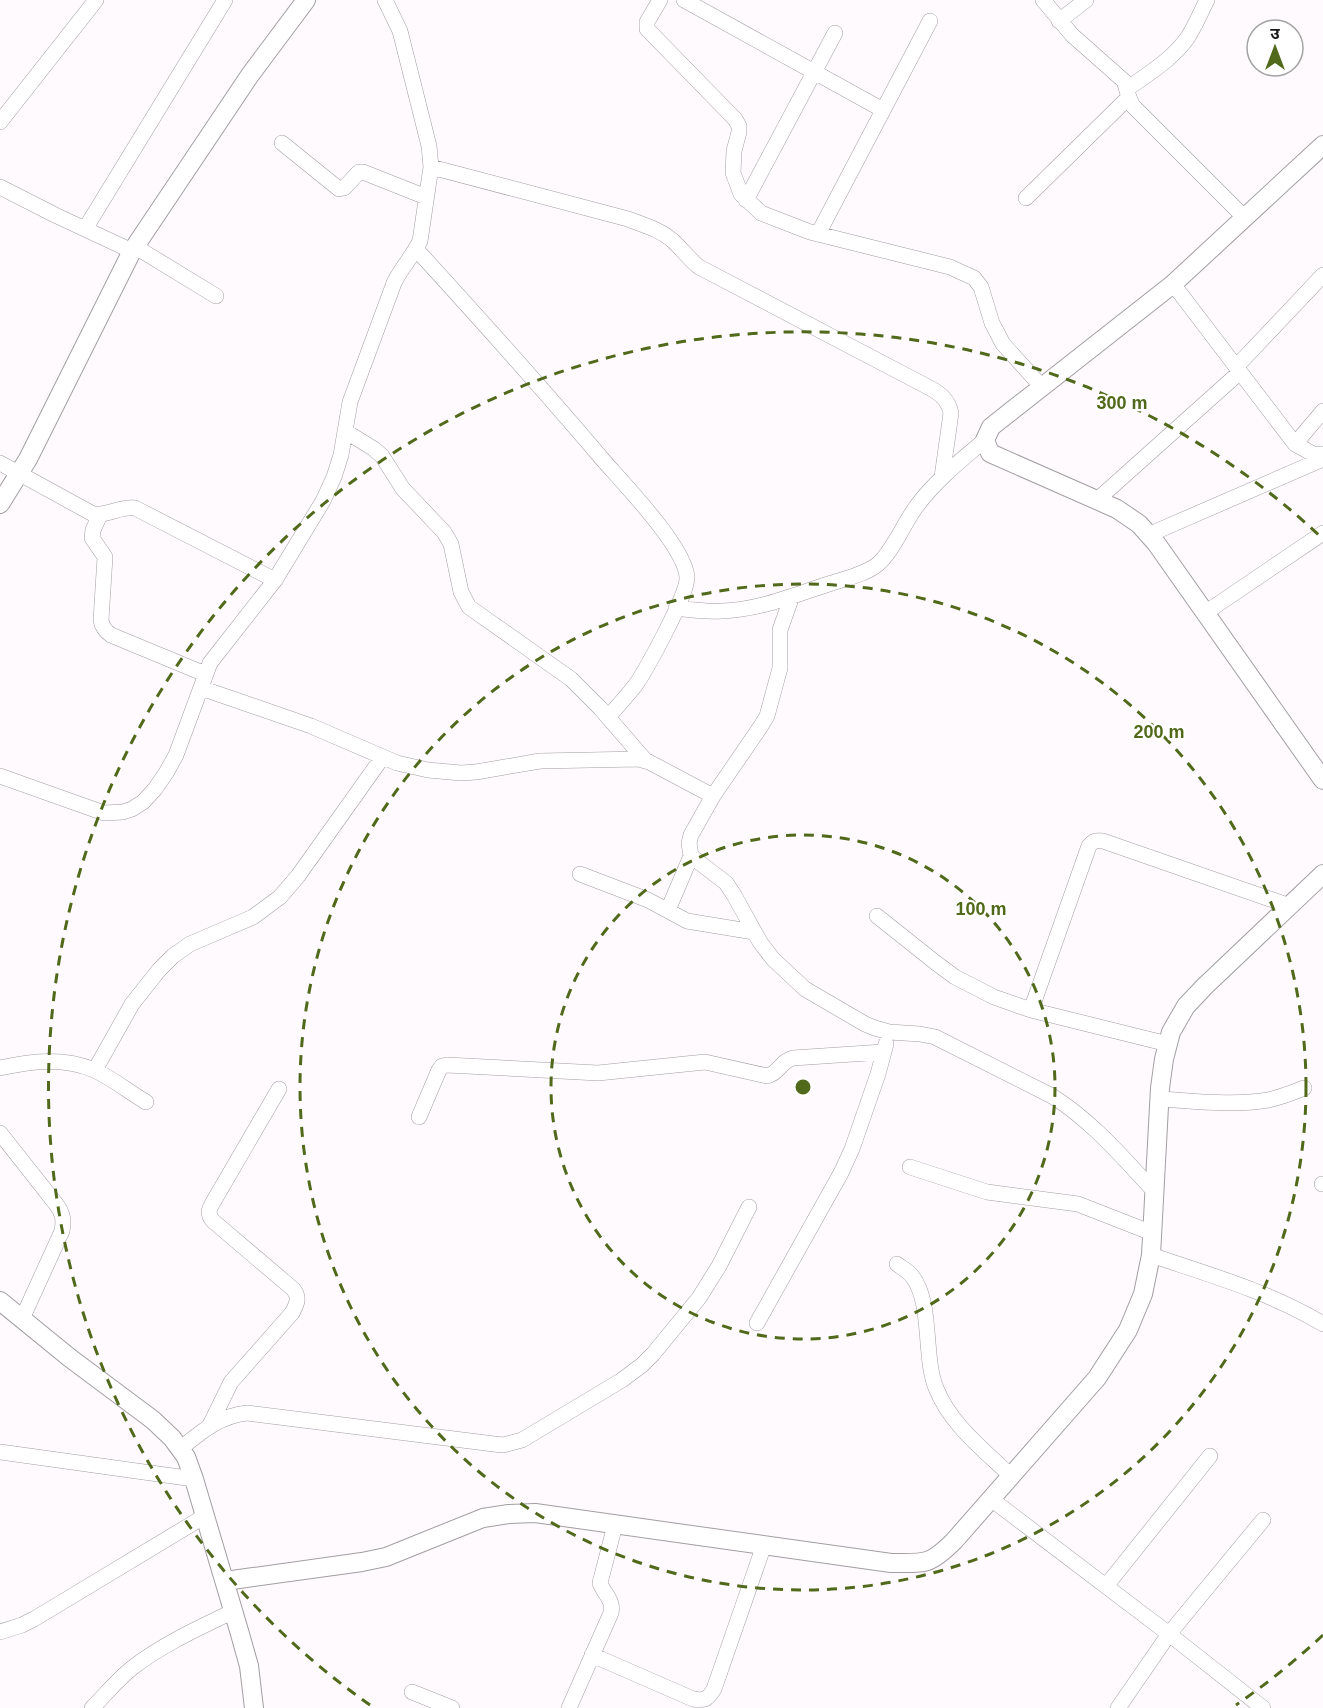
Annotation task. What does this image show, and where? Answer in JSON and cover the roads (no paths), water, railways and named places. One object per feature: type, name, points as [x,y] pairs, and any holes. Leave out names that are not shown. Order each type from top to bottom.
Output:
[{"type":"street","points":[[0,122],[96,0]]},
{"type":"street","points":[[85,229],[225,0]]},
{"type":"street","points":[[0,504],[19,474],[133,249],[250,75],[306,0]]},
{"type":"street","points":[[0,776],[104,813],[123,812],[143,802],[166,773],[176,754],[214,657],[275,580],[327,493],[341,455],[350,402],[394,283],[420,241],[431,167],[425,127],[400,31],[385,0]]},
{"type":"street","points":[[660,0],[646,22],[646,29],[735,119],[739,132],[734,151],[733,173],[741,194],[746,200],[761,213],[793,226],[950,267],[974,278],[981,287],[992,323],[1003,344],[1042,387]]},
{"type":"street","points":[[684,0],[884,110]]},
{"type":"street","points":[[1043,0],[1072,35],[1119,75],[1134,106],[1244,218]]},
{"type":"street","points":[[1059,21],[1086,0]]},
{"type":"street","points":[[1026,198],[1128,93],[1178,49],[1188,38],[1207,0]]},
{"type":"street","points":[[818,234],[930,21]]},
{"type":"street","points":[[746,200],[835,33]]},
{"type":"street","points":[[282,143],[339,189],[344,188],[356,175],[363,172],[426,197]]},
{"type":"street","points":[[676,608],[723,612],[773,603],[877,565],[916,506],[942,477],[984,440],[991,427],[1173,284],[1323,145]]},
{"type":"street","points":[[431,167],[648,226],[673,241],[699,267],[942,395],[951,413],[942,477]]},
{"type":"street","points":[[0,187],[85,229],[133,249],[216,296]]},
{"type":"street","points":[[416,249],[534,379],[663,530],[685,566],[687,579],[676,608],[637,682],[608,717]]},
{"type":"street","points":[[1097,500],[1238,369],[1323,275]]},
{"type":"street","points":[[1173,284],[1296,444],[1313,454],[1323,454]]},
{"type":"street","points":[[1296,444],[1323,411]]},
{"type":"street","points":[[345,430],[381,456],[403,489],[444,532],[451,544],[461,592],[469,607],[571,679],[645,760],[713,796]]},
{"type":"street","points":[[984,440],[990,453],[1117,509],[1139,525],[1156,543],[1323,780]]},
{"type":"street","points":[[1148,535],[1323,459]]},
{"type":"street","points":[[0,463],[88,512],[100,515],[123,507],[135,508],[275,580]]},
{"type":"street","points":[[100,515],[92,538],[105,557],[101,620],[105,630],[203,681],[381,758],[412,767],[461,773],[540,761],[645,760]]},
{"type":"street","points":[[1205,613],[1323,533]]},
{"type":"street","points":[[668,910],[691,856],[688,843],[691,835],[713,796],[767,716],[780,668],[780,630],[792,596]]},
{"type":"street","points":[[95,1070],[132,1004],[159,970],[190,944],[253,917],[280,897],[298,876],[381,758]]},
{"type":"street","points":[[1031,1010],[1092,842],[1103,841],[1290,906]]},
{"type":"street","points":[[691,856],[726,883],[754,932],[773,959],[805,989],[865,1024],[889,1032],[935,1037],[1052,1096],[1089,1122],[1155,1192]]},
{"type":"street","points":[[580,874],[633,894],[687,921],[754,932]]},
{"type":"street","points":[[225,1581],[334,1567],[378,1558],[483,1518],[535,1513],[891,1563],[928,1562],[939,1556],[1097,1378],[1128,1330],[1143,1294],[1151,1255],[1160,1099],[1164,1059],[1171,1032],[1186,1006],[1205,986],[1323,874]]},
{"type":"street","points":[[877,916],[955,977],[994,998],[1031,1010],[1168,1044]]},
{"type":"street","points":[[757,1323],[842,1173],[878,1074],[889,1032]]},
{"type":"street","points":[[419,1117],[439,1070],[442,1066],[447,1065],[598,1073],[705,1062],[767,1076],[775,1072],[783,1061],[793,1058],[884,1052]]},
{"type":"street","points":[[0,1068],[27,1063],[63,1062],[95,1070],[146,1102]]},
{"type":"street","points":[[1160,1099],[1249,1102],[1286,1095],[1304,1088]]},
{"type":"street","points":[[210,1425],[231,1382],[292,1313],[297,1301],[294,1289],[209,1216],[212,1204],[279,1089]]},
{"type":"street","points":[[0,1133],[62,1212],[64,1221],[62,1231],[22,1319]]},
{"type":"street","points":[[910,1167],[987,1192],[1078,1204],[1152,1233]]},
{"type":"street","points":[[180,1449],[210,1425],[226,1417],[247,1413],[494,1444],[522,1440],[622,1380],[653,1354],[699,1298],[749,1208]]},
{"type":"street","points":[[1151,1255],[1257,1291],[1323,1324]]},
{"type":"street","points":[[897,1264],[911,1274],[922,1295],[931,1372],[943,1403],[963,1428],[1011,1476]]},
{"type":"street","points":[[0,1301],[70,1358],[153,1420],[172,1438],[186,1457],[234,1611],[249,1666],[256,1704]]},
{"type":"street","points":[[0,1452],[194,1479]]},
{"type":"street","points":[[1106,1586],[1210,1456]]},
{"type":"street","points":[[991,1499],[1263,1708]]},
{"type":"street","points":[[0,1632],[22,1626],[206,1516]]},
{"type":"street","points":[[1118,1708],[1169,1634],[1263,1520]]},
{"type":"street","points":[[569,1708],[612,1608],[600,1582],[615,1525]]},
{"type":"street","points":[[592,1655],[693,1699],[702,1701],[709,1697],[714,1689],[764,1545]]},
{"type":"street","points":[[92,1708],[120,1679],[152,1654],[174,1640],[234,1611]]},
{"type":"street","points":[[412,1692],[452,1708]]}]
